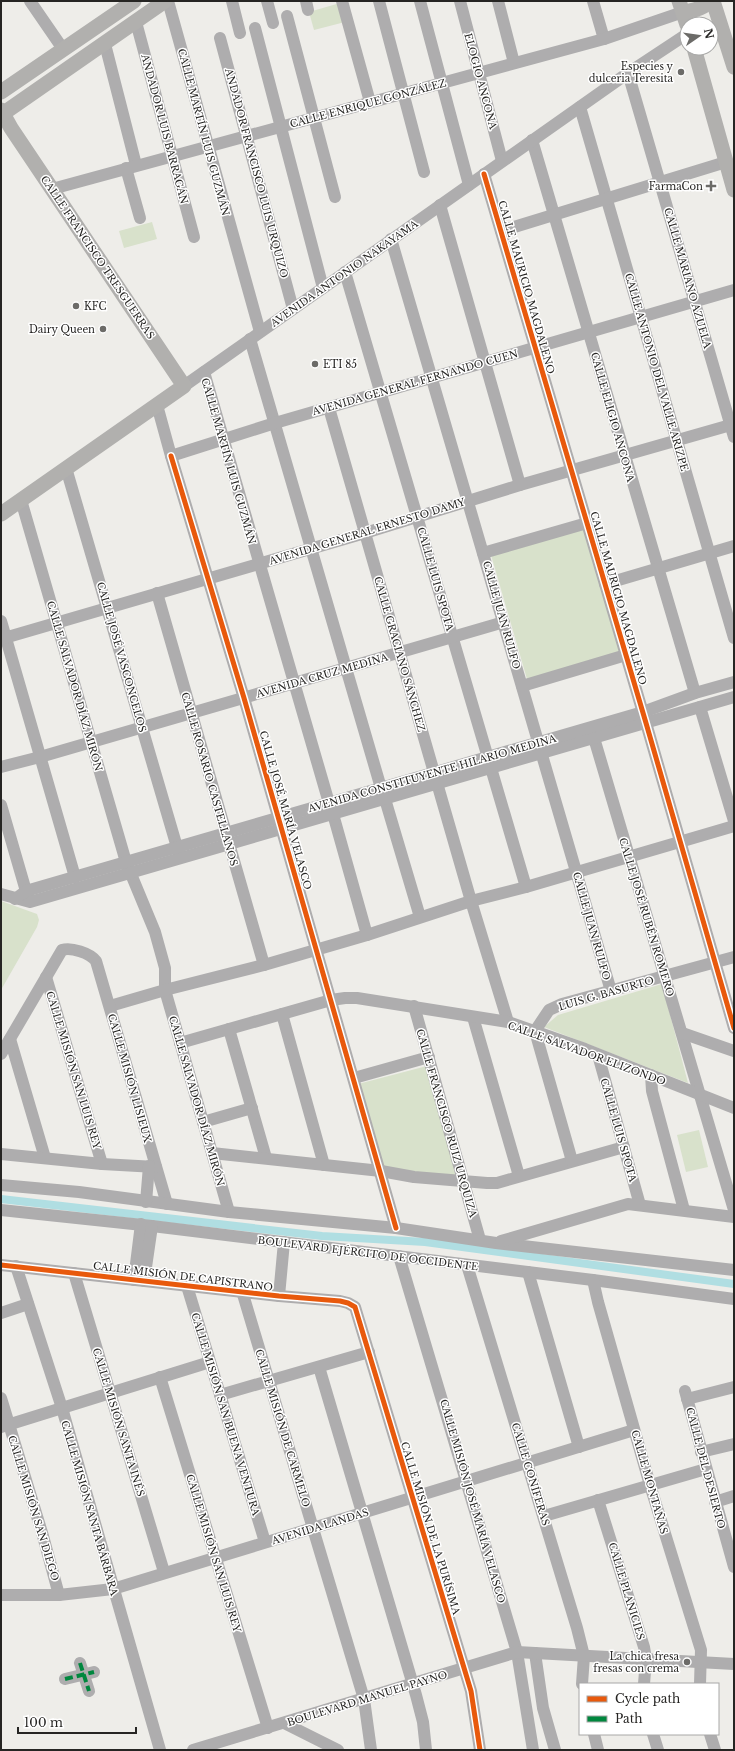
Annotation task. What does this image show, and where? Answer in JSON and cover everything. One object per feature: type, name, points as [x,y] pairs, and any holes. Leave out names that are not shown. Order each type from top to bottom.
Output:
[{"type":"main road","points":[[1,92],[134,1]]},
{"type":"main road","points":[[4,118],[166,1]]},
{"type":"main road","points":[[683,13],[704,7],[710,1]]},
{"type":"main road","points":[[714,1],[734,67]]},
{"type":"main road","points":[[696,56],[734,190]]},
{"type":"main road","name":"CALLE FRANCISCO TRESGUERRAS","points":[[4,118],[184,386]]},
{"type":"main road","name":"AVENIDA ANTONIO NAKAYAMA","points":[[1,514],[184,386]]},
{"type":"street","name":"CALLE MARTÍN LUIS GUZMÁN","points":[[166,1],[208,146],[275,423],[420,917]]},
{"type":"street","points":[[232,1],[240,33]]},
{"type":"street","points":[[267,1],[273,23]]},
{"type":"street","points":[[342,1],[370,102]]},
{"type":"street","points":[[379,1],[424,172]]},
{"type":"street","points":[[420,1],[469,185]]},
{"type":"street","name":"ELOGIO ANCONA","points":[[460,1],[502,161]]},
{"type":"street","points":[[498,1],[514,63]]},
{"type":"street","points":[[594,1],[604,38]]},
{"type":"street","points":[[33,2],[63,49]]},
{"type":"street","name":"CALLE ENRIQUE GONZÁLEZ","points":[[52,189],[604,38],[683,13]]},
{"type":"street","points":[[287,16],[335,197]]},
{"type":"street","name":"ANDADOR LUIS BARRAGÁN","points":[[136,22],[194,237]]},
{"type":"street","points":[[255,28],[323,288]]},
{"type":"street","name":"ANDADOR FRANCISCO LUIS URQUIZO","points":[[220,38],[293,309]]},
{"type":"street","name":"AVENIDA ANTONIO NAKAYAMA","points":[[184,386],[628,72],[679,39]]},
{"type":"street","points":[[105,44],[131,167],[140,218]]},
{"type":"street","name":"CALLE MARIANO AZUELA","points":[[628,72],[732,424],[734,437]]},
{"type":"street","name":"CALLE ANTONIO DEL VALLE ARIZPE","points":[[580,106],[734,638]]},
{"type":"street","name":"CALLE ELIGIO ANCONA","points":[[532,140],[657,569],[695,693]]},
{"type":"street","points":[[501,231],[726,162]]},
{"type":"street","name":"CALLE MAURICIO MAGDALENO","points":[[484,174],[645,717],[734,1028]]},
{"type":"street","points":[[440,205],[520,485]]},
{"type":"street","name":"CALLE JUAN RULFO","points":[[391,239],[611,991]]},
{"type":"street","name":"CALLE LUIS SPOTA","points":[[345,272],[526,887]]},
{"type":"street","name":"AVENIDA GENERAL FERNANDO CUEN","points":[[171,456],[223,438],[734,290]]},
{"type":"street","name":"CALLE MARTÍN LUIS GUZMÁN","points":[[204,372],[367,935]]},
{"type":"street","points":[[157,405],[171,456]]},
{"type":"street","name":"CALLE GRACIANO SÁNCHEZ","points":[[329,408],[471,901],[508,1022]]},
{"type":"street","name":"AVENIDA GENERAL ERNESTO DAMY","points":[[3,638],[365,533],[468,500],[732,424]]},
{"type":"street","name":"CALLE JOSÉ MARÍA VELASCO","points":[[171,456],[244,698],[381,1171],[396,1228]]},
{"type":"street","name":"CALLE JOSÉ VASCONCELOS","points":[[66,468],[179,853]]},
{"type":"street","name":"CALLE SALVADOR DÍAZ MIRÓN","points":[[21,500],[128,868],[155,932],[164,968],[165,990],[229,1212]]},
{"type":"street","points":[[483,553],[587,523]]},
{"type":"street","points":[[605,584],[734,546]]},
{"type":"street","name":"CALLE ROSARIO CASTELLANOS","points":[[156,593],[264,965]]},
{"type":"street","points":[[1,621],[3,638],[75,877]]},
{"type":"street","name":"AVENIDA CRUZ MEDINA","points":[[1,767],[504,622]]},
{"type":"street","points":[[522,686],[626,655]]},
{"type":"street","name":"AVENIDA CONSTITUYENTE HILARIO MEDINA","points":[[540,748],[594,738],[645,717],[695,693],[734,682]]},
{"type":"street","name":"AVENIDA CONSTITUYENTE HILARIO MEDINA","points":[[1,894],[15,899],[28,897],[645,717],[700,707],[734,698]]},
{"type":"street","points":[[700,707],[734,820]]},
{"type":"street","name":"CALLE JOSÉ RUBÉN ROMERO","points":[[594,738],[734,1210]]},
{"type":"street","points":[[1,805],[28,897]]},
{"type":"street","points":[[110,1006],[317,950],[471,901],[526,887],[734,826]]},
{"type":"street","name":"AVENIDA CONSTITUYENTE HILARIO MEDINA","points":[[28,897],[75,877],[128,868]]},
{"type":"street","name":"CALLE MISIÓN LISIEUX","points":[[46,977],[62,950],[69,949],[89,955],[96,961],[110,1006],[152,1167],[167,1204]]},
{"type":"street","name":"LUIS G. BASURTO","points":[[535,1031],[549,1010],[562,1004],[734,957]]},
{"type":"street","points":[[1,1054],[46,977]]},
{"type":"street","name":"CALLE MISIÓN SAN LUIS REY","points":[[46,977],[102,1164]]},
{"type":"street","name":"CALLE SALVADOR ELIZONDO","points":[[180,1043],[331,1000],[357,998],[508,1022],[651,1075],[734,1108]]},
{"type":"street","name":"CALLE FRANCISCO RUIZ URQUIZA","points":[[414,1006],[480,1240]]},
{"type":"street","points":[[282,1014],[324,1165]]},
{"type":"street","points":[[473,1017],[519,1176]]},
{"type":"street","points":[[229,1029],[266,1158]]},
{"type":"street","points":[[535,1031],[572,1161]]},
{"type":"street","points":[[682,1033],[734,1051]]},
{"type":"street","points":[[10,1039],[45,1158]]},
{"type":"street","name":"CALLE LUIS SPOTA","points":[[598,1055],[640,1205]]},
{"type":"street","points":[[354,1078],[429,1057]]},
{"type":"street","points":[[651,1075],[652,1091],[684,1210]]},
{"type":"street","points":[[203,1122],[252,1108]]},
{"type":"street","points":[[212,1153],[381,1171],[414,1177],[497,1183],[624,1147]]},
{"type":"street","points":[[1,1154],[102,1164],[152,1167]]},
{"type":"street","name":"CALLE MISIÓN LISIEUX","points":[[146,1202],[152,1167]]},
{"type":"street","points":[[1,1185],[79,1192],[229,1212],[396,1228],[496,1243],[734,1270]]},
{"type":"street","points":[[496,1243],[618,1205],[640,1205],[734,1217]]},
{"type":"street","name":"BOULEVARD EJÉRCITO DE OCCIDENTE","points":[[1,1210],[146,1225],[593,1280],[734,1299]]},
{"type":"street","points":[[139,1281],[146,1225]]},
{"type":"street","points":[[279,1296],[284,1242]]},
{"type":"street","name":"CALLE MISIÓN JOSÉ MARÍA VELASCO","points":[[399,1256],[517,1652],[532,1750]]},
{"type":"street","name":"CALLE MISIÓN DE CAPISTRANO","points":[[1,1265],[344,1302],[355,1307],[357,1313]]},
{"type":"street","name":"CALLE CONÍFERAS","points":[[467,1265],[577,1628],[584,1656],[582,1683]]},
{"type":"street","name":"CALLE MISIÓN SANTA BÁRBARA","points":[[16,1266],[62,1408],[160,1750]]},
{"type":"street","points":[[528,1272],[579,1447]]},
{"type":"street","name":"CALLE MISIÓN SANTA INÉS","points":[[74,1273],[164,1572]]},
{"type":"street","name":"CALLE MONTAÑAS","points":[[593,1280],[650,1485],[701,1650],[700,1683]]},
{"type":"street","name":"CALLE MISIÓN SAN BUENA VENTURA","points":[[187,1286],[264,1542]]},
{"type":"street","name":"CALLE MISIÓN DE CARMELO","points":[[242,1291],[364,1699],[370,1750]]},
{"type":"street","points":[[1,1313],[28,1304]]},
{"type":"street","name":"CALLE MISIÓN DE LA PURÍSIMA","points":[[357,1313],[465,1668],[471,1691],[480,1750]]},
{"type":"street","points":[[220,1396],[369,1352]]},
{"type":"street","points":[[5,1426],[210,1362]]},
{"type":"street","points":[[319,1367],[413,1684],[423,1722],[426,1750]]},
{"type":"street","name":"CALLE MISIÓN SAN LUIS REY","points":[[160,1377],[268,1728]]},
{"type":"street","name":"CALLE DEL DESIERTO","points":[[734,1387],[686,1395],[715,1502],[732,1552],[734,1567]]},
{"type":"street","name":"CALLE MISIÓN SAN DIEGO","points":[[1,1398],[5,1426],[43,1536],[59,1595]]},
{"type":"street","name":"AVENIDA LANDAS","points":[[1,1593],[59,1595],[113,1589],[144,1580],[164,1572],[634,1430]]},
{"type":"street","points":[[702,1452],[734,1444]]},
{"type":"street","points":[[544,1516],[706,1469]]},
{"type":"street","points":[[715,1502],[734,1496]]},
{"type":"street","name":"CALLE PLANICIES","points":[[598,1500],[644,1647],[646,1659],[644,1683]]},
{"type":"street","name":"BOULEVARD MANUEL PAYNO","points":[[193,1750],[217,1747],[268,1728],[517,1652],[734,1664]]},
{"type":"street","points":[[535,1653],[543,1708],[555,1750]]},
{"type":"street","points":[[64,1679],[86,1670],[89,1691]]},
{"type":"street","points":[[284,1723],[338,1750]]},
{"type":"street","points":[[594,1735],[598,1750]]},
{"type":"street","points":[[653,1735],[658,1750]]},
{"type":"street","points":[[710,1735],[715,1750]]},
{"type":"green space","points":[[340,3],[345,22],[314,30],[309,12]]},
{"type":"green space","points":[[152,222],[157,239],[124,248],[119,231]]},
{"type":"green space","points":[[585,527],[622,651],[527,679],[491,555]]},
{"type":"green space","points":[[1,901],[37,914],[39,920],[37,927],[1,990]]},
{"type":"green space","points":[[662,984],[688,1083],[544,1027],[558,1015]]},
{"type":"green space","points":[[427,1066],[458,1181],[384,1169],[358,1084]]},
{"type":"green space","points":[[699,1130],[708,1167],[686,1172],[677,1135]]},
{"type":"waterway","points":[[1,1199],[322,1236],[425,1242],[734,1284]]},
{"type":"marked path","points":[[80,1663],[89,1691]]},
{"type":"marked path","points":[[65,1679],[94,1672]]},
{"type":"cycle path","points":[[484,174],[646,723],[734,1028]]},
{"type":"cycle path","points":[[171,456],[244,698],[396,1228]]},
{"type":"cycle path","points":[[1,1265],[279,1296],[340,1301],[355,1307],[471,1691],[480,1750]]},
{"type":"place","name":"Especies y dulceria Teresita","points":[[681,72]]},
{"type":"place","name":"FarmaCon","points":[[711,186]]},
{"type":"place","name":"KFC","points":[[76,306]]},
{"type":"place","name":"Dairy Queen","points":[[103,329]]},
{"type":"place","name":"ETI 85","points":[[315,364]]},
{"type":"place","name":"La chica fresa fresas con crema","points":[[687,1662]]}]
